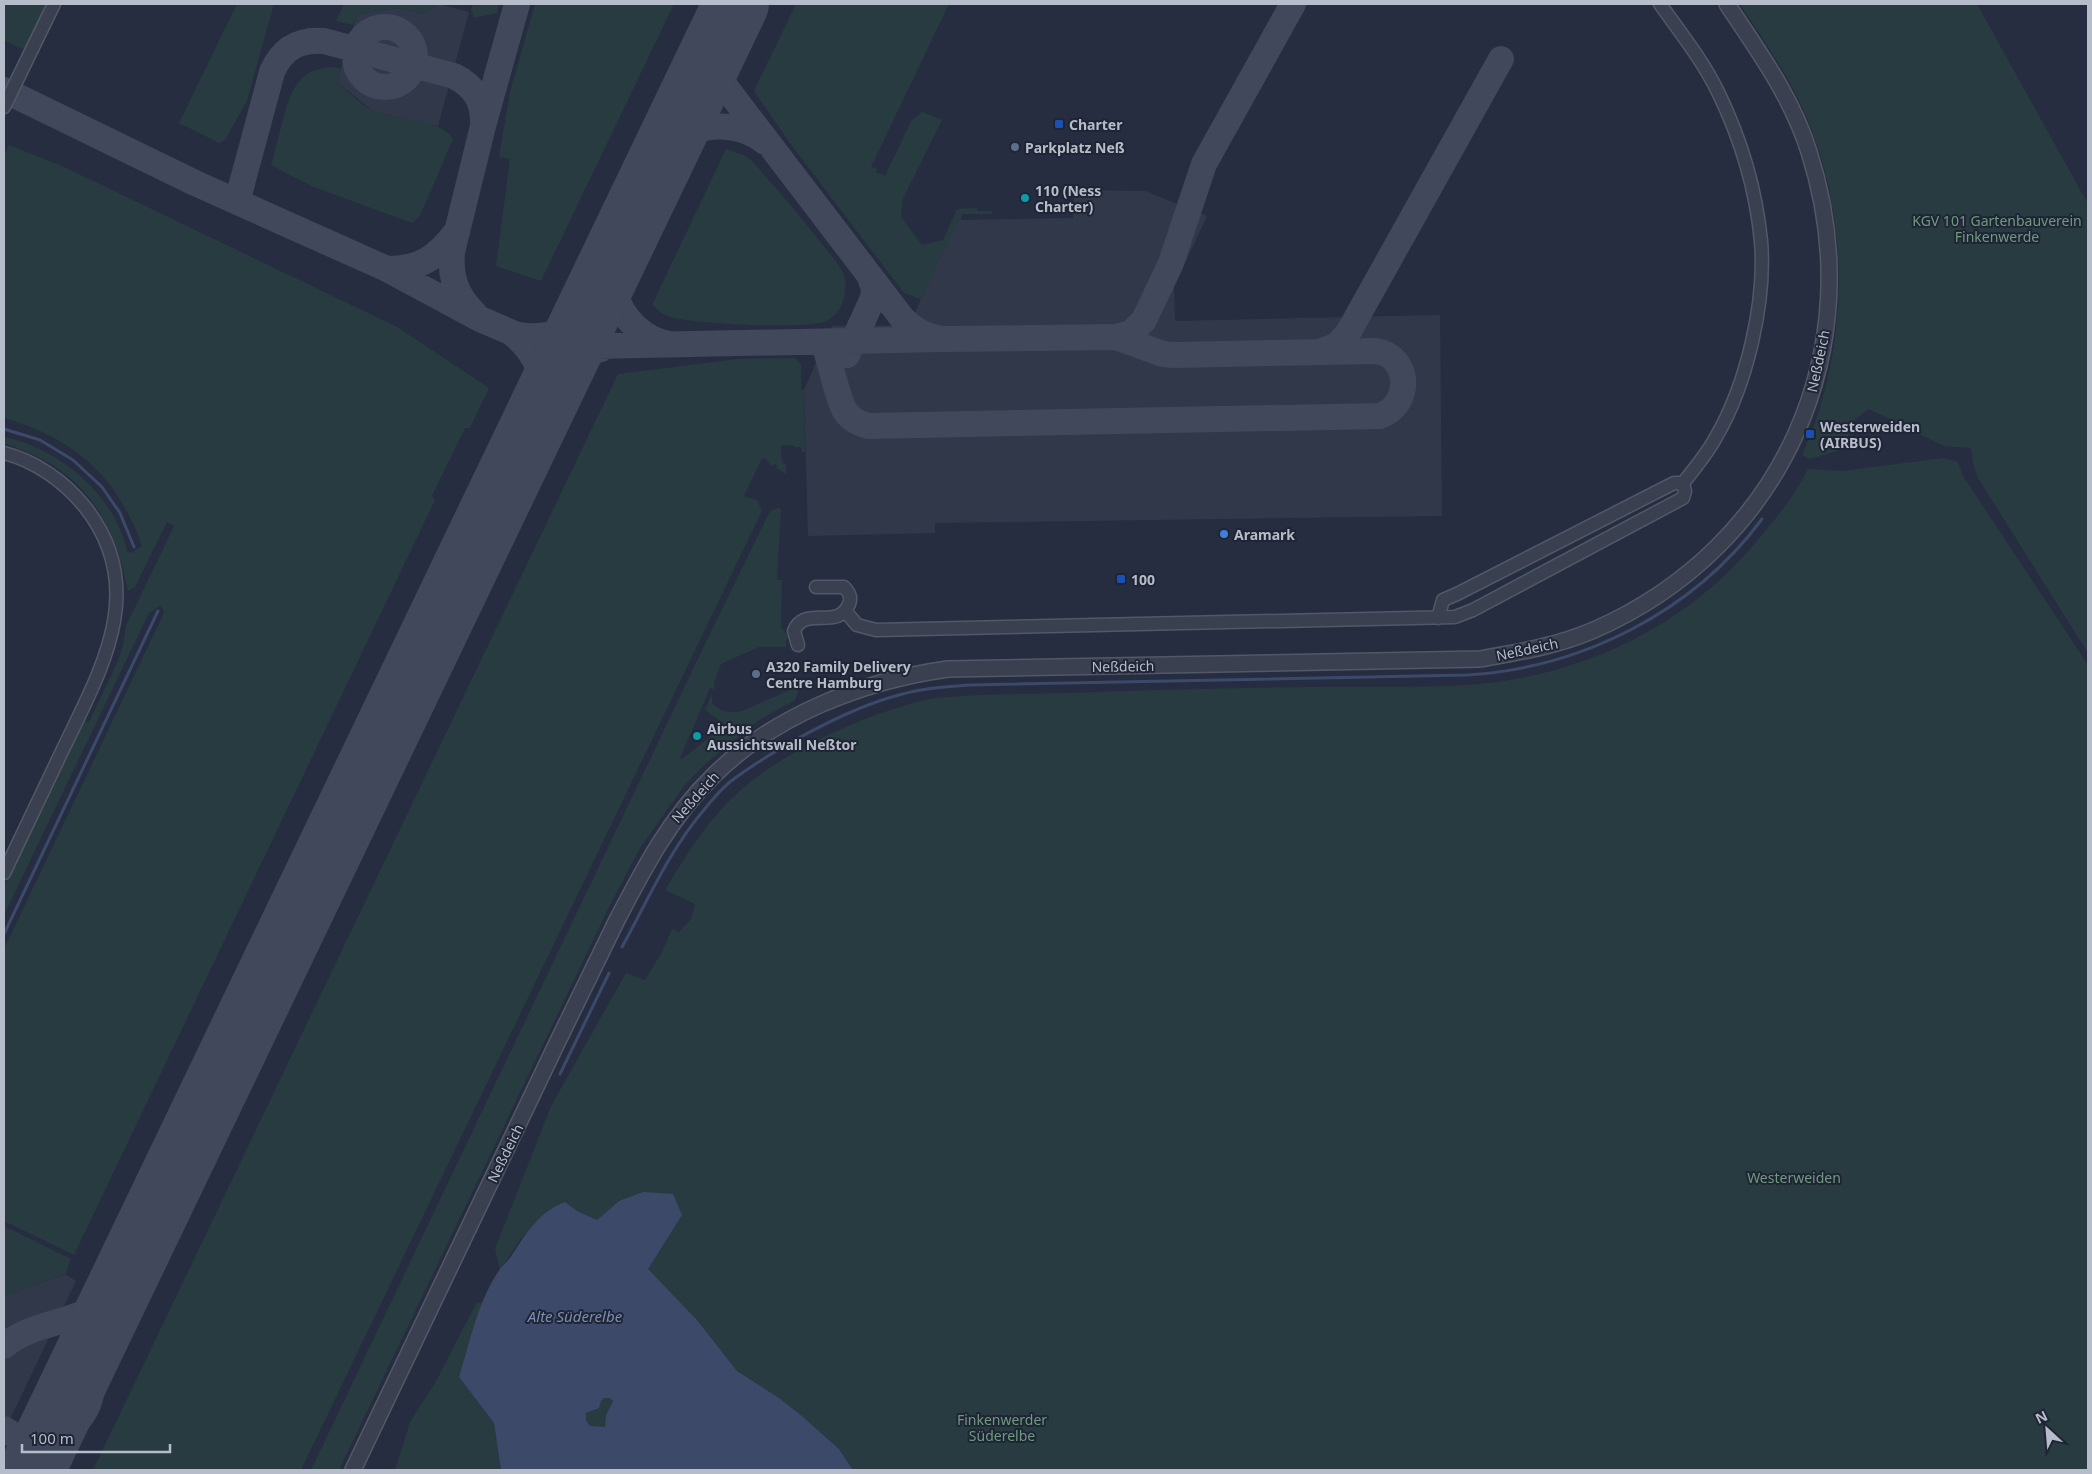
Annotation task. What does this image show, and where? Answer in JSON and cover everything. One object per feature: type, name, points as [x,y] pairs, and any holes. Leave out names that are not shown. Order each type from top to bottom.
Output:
[{"type":"street","points":[[4,107],[54,4]]},
{"type":"street","points":[[1660,4],[1717,91],[1732,125],[1746,165],[1760,241],[1761,275],[1757,311],[1736,395],[1717,436],[1702,460],[1683,483]]},
{"type":"street","name":"Neßdeich","points":[[353,1470],[646,862],[673,820],[696,793],[728,762],[752,744],[792,719],[850,692],[883,681],[948,669],[1480,659],[1538,648],[1592,631],[1628,614],[1686,576],[1728,536],[1763,492],[1780,466],[1799,429],[1819,364],[1830,298],[1828,236],[1819,184],[1809,149],[1786,96],[1728,4]]},
{"type":"street","points":[[4,453],[48,473],[65,486],[82,504],[104,538],[112,564],[117,593],[112,636],[98,675],[4,873]]},
{"type":"street","points":[[1438,618],[1444,600],[1674,483],[1683,483]]},
{"type":"street","points":[[844,611],[858,625],[876,630],[1455,617],[1473,610],[1683,498],[1685,491],[1683,483]]},
{"type":"street","points":[[798,645],[794,631],[800,622],[809,618],[834,617],[844,611],[850,602],[847,589],[844,587],[816,587]]},
{"type":"shaded area","points":[[439,4],[469,12],[438,126],[374,112],[337,82],[357,14],[400,8],[422,14]]},
{"type":"shaded area","points":[[1074,190],[1145,191],[1207,216],[1174,287],[1175,321],[1440,315],[1442,516],[935,523],[935,533],[808,536],[804,390],[832,326],[910,325],[958,220],[1073,218]]},
{"type":"shaded area","points":[[65,1274],[76,1281],[4,1432],[4,1296]]},
{"type":"green space","points":[[4,4],[47,4],[25,50],[4,40]]},
{"type":"green space","points":[[237,4],[274,4],[247,101],[225,140],[219,143],[179,123]]},
{"type":"green space","points":[[344,4],[439,4],[422,14],[399,8],[357,14],[353,25],[336,21]]},
{"type":"green space","points":[[473,4],[499,4],[497,13],[474,18],[471,9]]},
{"type":"green space","points":[[535,4],[674,4],[541,281],[496,266],[510,159],[499,157],[510,92]]},
{"type":"green space","points":[[796,4],[949,4],[871,167],[877,169],[876,172],[885,176],[911,121],[922,112],[942,120],[903,199],[901,217],[922,245],[943,240],[957,209],[977,208],[977,211],[992,211],[992,214],[962,214],[961,220],[958,221],[921,299],[904,293],[792,146],[754,91]]},
{"type":"green space","name":"KGV 101 Gartenbauverein Finkenwerde","points":[[1740,4],[1977,4],[2088,204],[2088,653],[1978,478],[1971,448],[1944,446],[1869,409],[1854,420],[1845,444],[1837,451],[1810,459],[1802,455],[1818,414],[1829,372],[1836,328],[1839,283],[1837,238],[1830,194],[1819,152],[1804,111],[1766,43]]},
{"type":"green space","points":[[331,67],[341,68],[337,82],[369,109],[383,114],[428,123],[447,132],[453,139],[420,216],[412,223],[311,186],[271,165],[289,100],[297,84],[310,72]]},
{"type":"green space","points":[[9,145],[62,166],[397,327],[489,388],[470,428],[465,428],[432,496],[435,500],[74,1255],[4,1221],[4,949],[162,617],[164,610],[160,606],[149,613],[4,915],[4,886],[83,721],[89,722],[118,661],[126,626],[174,526],[167,522],[135,587],[128,591],[117,549],[109,529],[87,495],[73,480],[56,467],[32,454],[4,443],[4,437],[24,443],[44,451],[63,463],[97,493],[110,511],[120,530],[127,551],[131,553],[142,546],[120,500],[90,464],[72,449],[51,436],[4,418],[4,156]]},
{"type":"green space","points":[[726,149],[746,156],[753,162],[839,265],[845,279],[845,291],[840,309],[831,318],[814,324],[774,326],[724,324],[670,317],[652,305]]},
{"type":"green space","points":[[795,358],[801,364],[801,389],[804,390],[805,452],[802,452],[801,447],[794,447],[793,445],[781,446],[782,463],[786,464],[786,474],[776,468],[777,465],[774,464],[772,467],[765,458],[762,459],[744,496],[757,500],[762,511],[301,1470],[93,1470],[618,374],[738,359]]},
{"type":"green space","points":[[1943,458],[1958,462],[1963,476],[2088,665],[2088,1470],[853,1470],[839,1449],[802,1416],[779,1398],[737,1371],[697,1320],[647,1269],[682,1215],[619,1201],[597,1220],[579,1212],[565,1202],[547,1213],[529,1230],[500,1269],[495,1249],[551,1106],[626,973],[645,980],[662,952],[672,929],[679,932],[691,919],[695,904],[665,890],[700,835],[725,805],[744,787],[791,754],[845,727],[873,716],[925,700],[939,698],[1219,689],[1446,686],[1507,681],[1546,672],[1585,660],[1622,645],[1658,626],[1691,603],[1723,577],[1751,548],[1775,520],[1808,469],[1842,471]]},
{"type":"green space","points":[[778,508],[781,509],[777,580],[782,580],[781,627],[789,638],[786,640],[786,647],[759,647],[721,664],[714,683],[715,689],[710,688],[680,758],[682,759],[724,726],[723,723],[705,710],[712,694],[712,703],[722,710],[729,712],[742,711],[801,685],[795,700],[759,720],[704,765],[684,786],[640,848],[609,907],[339,1470],[311,1470],[705,644],[770,511]]},
{"type":"green space","points":[[4,1226],[71,1259],[65,1274],[4,1296]]},
{"type":"green space","points":[[477,1302],[482,1303],[459,1377],[494,1423],[501,1470],[395,1470],[410,1422],[435,1383]]},
{"type":"green space","points":[[604,1398],[610,1398],[613,1401],[606,1415],[605,1428],[590,1426],[586,1420],[586,1413]]},
{"type":"water","name":"Alte Süderelbe","points":[[643,1192],[673,1194],[682,1215],[648,1269],[697,1320],[737,1371],[779,1398],[802,1416],[839,1449],[853,1470],[501,1470],[494,1423],[459,1377],[475,1322],[486,1294],[500,1269],[533,1225],[547,1212],[565,1202],[579,1212],[597,1220],[619,1201]],"holes":[[[604,1398],[610,1398],[613,1401],[606,1415],[605,1427],[590,1426],[586,1420],[586,1413],[599,1408]]]},
{"type":"waterway","points":[[4,429],[40,440],[73,460],[102,487],[120,513],[134,547]]},
{"type":"waterway","points":[[622,947],[659,877],[691,826],[713,799],[731,781],[768,756],[812,731],[857,709],[916,691],[970,685],[1467,675],[1510,670],[1552,661],[1593,647],[1632,629],[1669,607],[1703,582],[1734,552],[1762,519]]},
{"type":"waterway","points":[[4,934],[158,611]]},
{"type":"waterway","points":[[560,1074],[609,973]]},
{"type":"taxiway","points":[[474,313],[463,299],[453,278],[452,252],[483,126],[517,4]]},
{"type":"taxiway","points":[[1116,337],[1131,333],[1144,320],[1171,263],[1204,164],[1293,4]]},
{"type":"taxiway","points":[[385,27],[402,32],[410,40],[415,57],[410,74],[402,82],[385,87],[368,82],[360,74],[355,57],[360,40],[368,32],[385,27]]},
{"type":"taxiway","points":[[237,202],[272,72],[281,57],[292,47],[299,44],[324,41],[454,76],[468,85],[477,96],[482,110],[483,126]]},
{"type":"taxiway","points":[[4,90],[195,183],[387,269],[480,319],[545,347],[943,339],[921,332],[902,318],[721,81],[716,60],[718,42]]},
{"type":"taxiway","points":[[1319,352],[1336,346],[1348,333],[1501,59]]},
{"type":"taxiway","points":[[666,149],[689,134],[711,127],[740,129],[765,142]]},
{"type":"taxiway","points":[[387,269],[410,267],[428,260],[443,248],[457,231]]},
{"type":"taxiway","points":[[613,259],[616,295],[623,312],[643,333],[660,342],[669,344]]},
{"type":"taxiway","points":[[847,355],[873,298],[874,288],[869,275]]},
{"type":"taxiway","points":[[540,410],[543,389],[538,368],[528,350],[513,334],[535,336],[555,333],[573,324],[589,309]]},
{"type":"taxiway","points":[[823,342],[845,411],[853,419],[868,426],[1380,416],[1391,410],[1398,401],[1402,391],[1401,371],[1396,362],[1387,355],[1376,351],[1174,355],[1163,354],[1116,337],[943,339]]},
{"type":"taxiway","points":[[556,379],[582,357],[601,349]]},
{"type":"taxiway","points":[[4,1346],[14,1338],[38,1328],[75,1317],[98,1306],[123,1281]]},
{"type":"taxiway","points":[[4,1429],[18,1437],[38,1440],[62,1434],[76,1423],[87,1407],[90,1398],[92,1389],[92,1354],[102,1325]]},
{"type":"runway","points":[[32,1470],[736,4]]},
{"type":"place","name":"Charter","points":[[1059,124]]},
{"type":"place","name":"Parkplatz Neß","points":[[1015,147]]},
{"type":"place","name":"110 (Ness Charter)","points":[[1025,198]]},
{"type":"place","name":"Westerweiden (AIRBUS)","points":[[1810,434]]},
{"type":"place","name":"Aramark","points":[[1224,534]]},
{"type":"place","name":"100","points":[[1121,579]]},
{"type":"place","name":"A320 Family Delivery Centre Hamburg","points":[[756,674]]},
{"type":"place","name":"Airbus Aussichtswall Neßtor","points":[[697,736]]},
{"type":"park label","name":"Westerweiden","points":[[1794,1177]]},
{"type":"park label","name":"Finkenwerder Süderelbe","points":[[1002,1428]]}]
